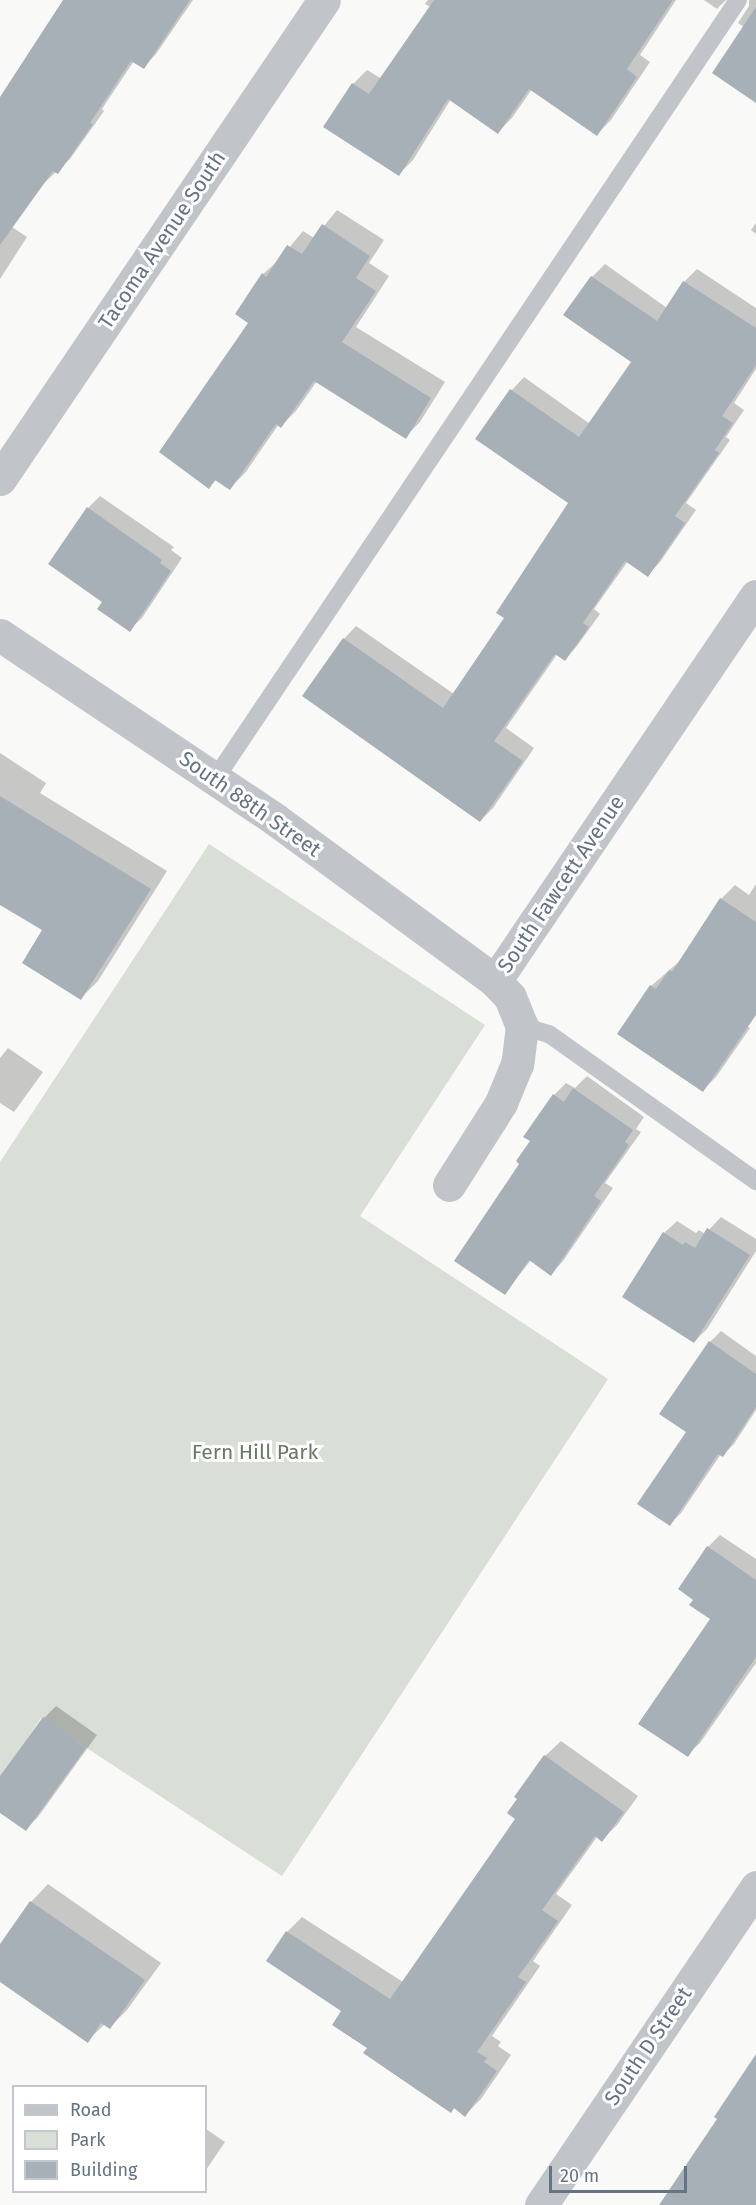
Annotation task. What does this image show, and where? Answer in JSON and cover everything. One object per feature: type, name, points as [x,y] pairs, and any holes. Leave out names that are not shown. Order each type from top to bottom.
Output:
[{"type":"street","name":"Tacoma Avenue South","points":[[0,479],[324,0]]},
{"type":"street","name":"South Fawcett Avenue","points":[[449,1185],[501,1103],[517,1064],[522,1026],[510,997],[495,981],[756,596]]},
{"type":"street","name":"South 88th Street","points":[[0,635],[276,820],[495,981]]},
{"type":"street","name":"South D Street","points":[[541,2205],[756,1887]]},
{"type":"lane","points":[[215,779],[738,0]]},
{"type":"lane","points":[[522,1026],[549,1034],[756,1181]]},
{"type":"green space","name":"Fern Hill Park","points":[[209,844],[485,1025],[360,1216],[608,1379],[282,1876],[41,1718],[0,1779],[0,1162]]},
{"type":"building","points":[[63,0],[190,0],[144,69],[131,61],[90,123],[93,124],[58,174],[53,171],[0,245],[0,97]]},
{"type":"building","points":[[434,0],[673,0],[627,69],[637,77],[597,136],[529,89],[498,134],[448,99],[399,176],[323,127],[352,83],[369,94]]},
{"type":"building","points":[[756,7],[756,103],[712,73]]},
{"type":"building","points":[[322,224],[370,256],[356,278],[376,291],[342,342],[431,398],[406,439],[314,381],[281,428],[276,424],[230,490],[215,480],[209,489],[159,452],[248,323],[235,314],[262,273],[266,277],[287,245],[302,254]]},
{"type":"building","points":[[591,276],[657,321],[683,281],[756,328],[756,365],[722,416],[733,423],[715,450],[719,453],[675,516],[685,523],[648,577],[625,561],[583,623],[589,627],[565,661],[555,654],[494,741],[523,761],[480,822],[302,696],[343,638],[443,708],[504,618],[496,613],[568,503],[475,439],[510,389],[579,437],[631,362],[563,315]]},
{"type":"building","points":[[87,507],[162,560],[160,563],[171,571],[130,632],[97,609],[102,602],[48,564]]},
{"type":"building","points":[[0,796],[151,889],[81,1000],[22,963],[42,930],[0,905]]},
{"type":"building","points":[[720,898],[756,922],[756,1015],[703,1092],[617,1034],[650,985],[656,989],[669,970],[672,972]]},
{"type":"building","points":[[573,1088],[633,1130],[625,1142],[629,1145],[594,1196],[601,1201],[551,1276],[529,1260],[505,1295],[454,1261],[519,1164],[516,1161],[530,1141],[523,1137],[553,1094],[564,1102]]},
{"type":"building","points":[[707,1228],[750,1255],[694,1343],[622,1297],[663,1232],[683,1245],[685,1242],[695,1248]]},
{"type":"building","points":[[709,1341],[756,1374],[756,1407],[723,1457],[718,1454],[670,1526],[637,1504],[686,1432],[659,1414]]},
{"type":"building","points":[[707,1546],[756,1580],[756,1657],[688,1757],[638,1724],[710,1619],[689,1605],[693,1600],[678,1589]]},
{"type":"building","points":[[43,1717],[86,1748],[26,1831],[0,1813],[0,1776]]},
{"type":"building","points":[[544,1755],[624,1812],[602,1842],[595,1836],[542,1910],[558,1921],[518,1977],[526,1982],[477,2052],[487,2058],[484,2062],[497,2071],[465,2117],[454,2108],[451,2113],[363,2053],[367,2048],[332,2025],[341,2011],[266,1961],[286,1931],[390,1999],[515,1819],[507,1813],[517,1799],[514,1797]]},
{"type":"building","points":[[30,1901],[145,1980],[110,2029],[101,2023],[88,2043],[0,1982],[0,1944]]},
{"type":"building","points":[[756,2054],[756,2205],[659,2205],[717,2119],[714,2117]]}]
